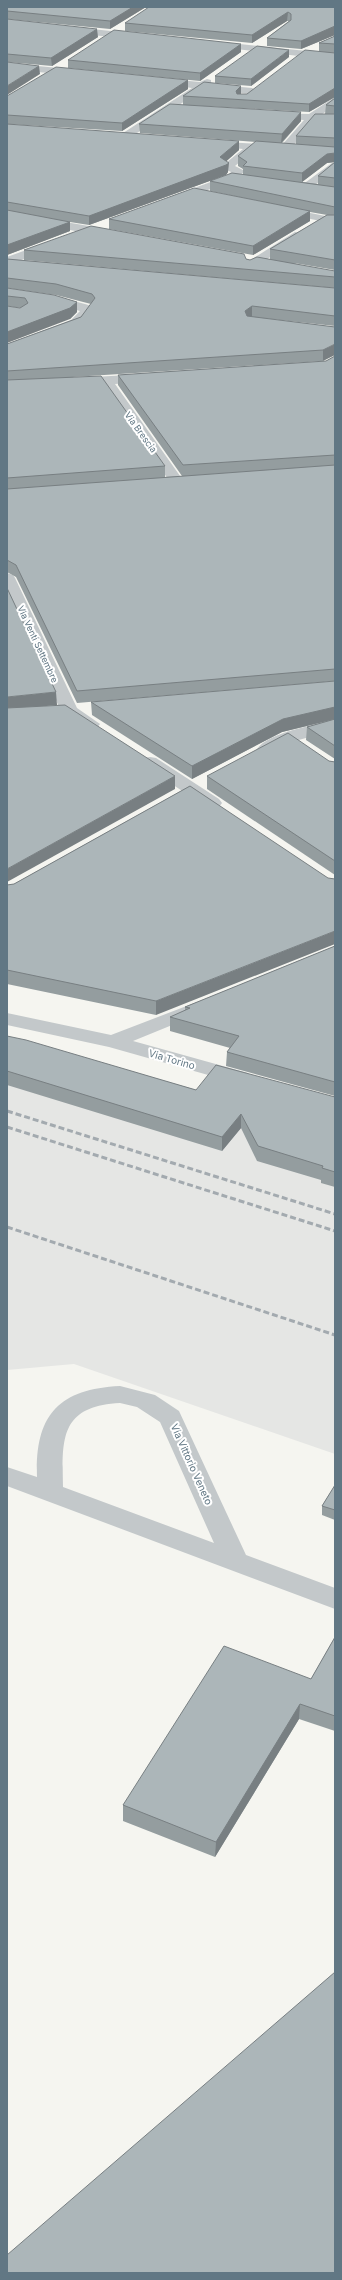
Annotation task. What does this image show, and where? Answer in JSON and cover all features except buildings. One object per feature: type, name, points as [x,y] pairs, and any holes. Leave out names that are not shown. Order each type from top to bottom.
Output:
[{"type":"street","points":[[7,23],[151,38]]},
{"type":"street","points":[[99,42],[124,26]]},
{"type":"street","points":[[241,58],[265,41]]},
{"type":"street","points":[[199,43],[335,57]]},
{"type":"street","points":[[288,63],[301,54],[321,44]]},
{"type":"street","points":[[40,79],[67,62]]},
{"type":"street","points":[[7,66],[93,74]]},
{"type":"street","points":[[139,138],[120,136],[216,76]]},
{"type":"street","points":[[148,80],[255,88],[241,101]]},
{"type":"street","points":[[284,148],[312,117],[335,100]]},
{"type":"street","points":[[167,108],[182,109]]},
{"type":"street","points":[[260,114],[335,119]]},
{"type":"street","points":[[200,142],[335,152]]},
{"type":"street","points":[[163,203],[230,178],[239,171],[227,167],[252,146]]},
{"type":"street","points":[[306,187],[332,166]]},
{"type":"street","points":[[230,178],[246,180]]},
{"type":"street","points":[[291,185],[320,190]]},
{"type":"street","points":[[192,192],[215,197]]},
{"type":"street","points":[[270,208],[330,220]]},
{"type":"street","points":[[7,215],[123,236]]},
{"type":"street","points":[[243,285],[226,281],[308,228],[330,220]]},
{"type":"street","points":[[7,261],[112,222]]},
{"type":"street","points":[[239,258],[269,264]]},
{"type":"street","points":[[7,264],[31,266]]},
{"type":"street","points":[[7,293],[56,300],[88,309],[76,323],[7,349]]},
{"type":"street","points":[[60,383],[160,377]]},
{"type":"street","name":"Via Brescia","points":[[105,380],[178,483]]},
{"type":"street","points":[[162,484],[194,482]]},
{"type":"street","name":"Via Venti Settembre","points":[[7,578],[70,711]]},
{"type":"street","points":[[50,712],[93,708]]},
{"type":"street","points":[[70,711],[102,732]]},
{"type":"street","points":[[254,756],[289,737],[335,724]]},
{"type":"street","points":[[289,737],[306,749]]},
{"type":"street","points":[[134,752],[198,785],[224,811]]},
{"type":"street","points":[[171,800],[198,785]]},
{"type":"street","points":[[112,1042],[213,1001]]},
{"type":"street","name":"Via Torino","points":[[7,1019],[112,1042],[258,1083]]},
{"type":"street","name":"Via Vittorio Veneto","points":[[50,1492],[49,1464],[52,1438],[57,1423],[68,1410],[84,1401],[103,1396],[123,1395],[141,1398],[158,1406],[170,1417],[235,1561]]},
{"type":"street","points":[[7,1476],[335,1599]]},
{"type":"shaded area","points":[[7,1043],[260,1105],[335,1127],[335,1454],[74,1364],[7,1370]]},
{"type":"railway","points":[[7,1111],[335,1214]]},
{"type":"railway","points":[[7,1127],[335,1231]]},
{"type":"railway","points":[[7,1227],[335,1335]]}]
